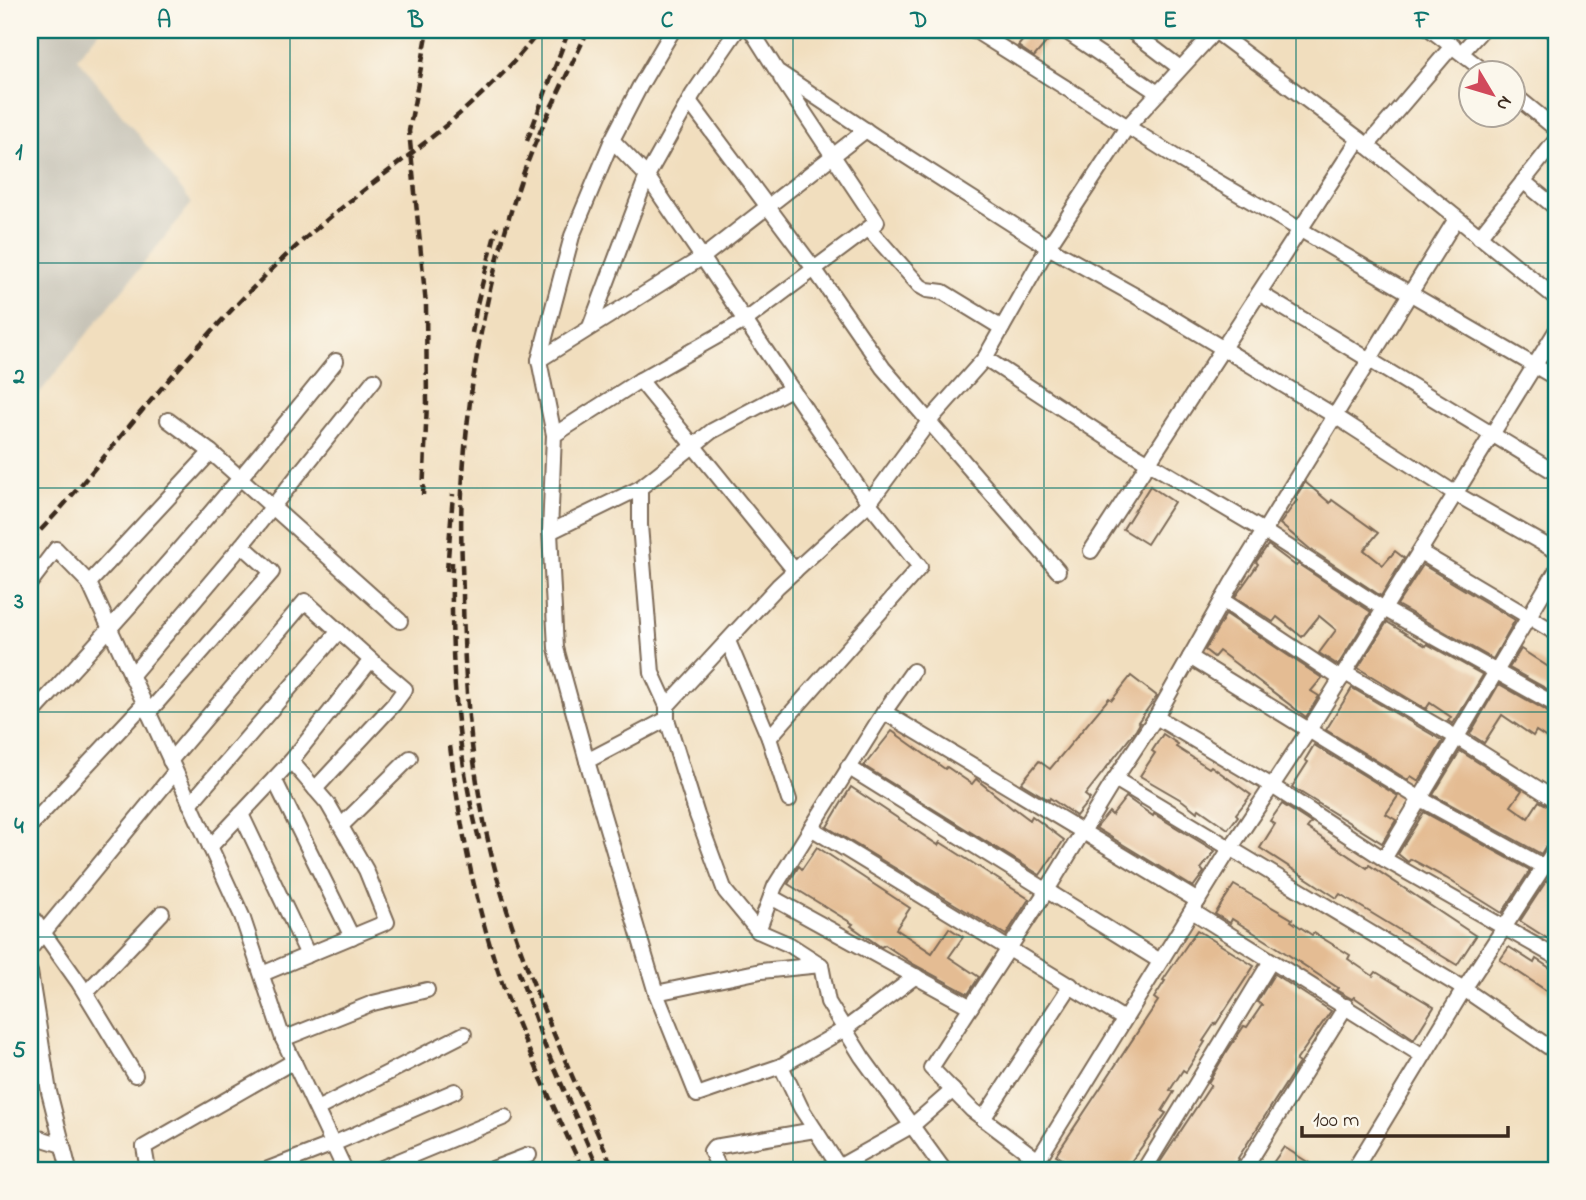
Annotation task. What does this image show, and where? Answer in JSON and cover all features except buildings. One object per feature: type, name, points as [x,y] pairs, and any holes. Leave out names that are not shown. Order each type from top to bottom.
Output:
[{"type":"street","points":[[673,30],[612,140],[572,236],[539,360],[554,435],[550,532],[556,648],[656,993],[697,1095],[781,1066],[845,1029],[916,976]]},
{"type":"street","points":[[590,327],[647,176],[689,101],[737,30]]},
{"type":"street","points":[[554,435],[640,380],[746,320],[877,222],[751,30]]},
{"type":"street","points":[[974,30],[1127,127],[1556,378]]},
{"type":"street","points":[[1063,30],[1158,93]]},
{"type":"street","points":[[1130,30],[1180,68]]},
{"type":"street","points":[[1431,30],[1471,60]]},
{"type":"street","points":[[1091,551],[1300,229],[1363,143],[1457,49],[1482,30]]},
{"type":"street","points":[[1552,30],[1556,33]]},
{"type":"street","points":[[587,761],[667,713],[729,641],[795,571],[869,503],[930,420],[985,358],[1048,247],[1127,127],[1209,32],[1363,143],[1556,298]]},
{"type":"street","points":[[777,71],[1048,247],[1224,349],[1456,494],[1556,551]]},
{"type":"street","points":[[689,101],[815,270],[883,368],[1058,571]]},
{"type":"street","points":[[1526,104],[1556,129]]},
{"type":"street","points":[[539,360],[703,257],[866,130]]},
{"type":"street","points":[[612,140],[647,176],[869,503],[920,567],[769,737]]},
{"type":"street","points":[[1479,237],[1556,140]]},
{"type":"street","points":[[1523,181],[1556,208]]},
{"type":"street","points":[[1053,1170],[983,1119],[931,1068],[1156,717],[1222,600],[1456,219]]},
{"type":"street","points":[[869,229],[920,286],[927,290],[943,292],[1002,328]]},
{"type":"street","points":[[1259,293],[1556,473]]},
{"type":"street","points":[[1038,1160],[1231,848],[1343,676],[1556,331]]},
{"type":"street","points":[[985,358],[1150,463],[1264,531],[1384,609],[1556,705]]},
{"type":"street","points":[[30,716],[110,630],[241,479],[336,361]]},
{"type":"street","points":[[131,676],[242,545],[374,380]]},
{"type":"street","points":[[640,380],[795,571]]},
{"type":"street","points":[[550,532],[640,488],[712,431],[791,389]]},
{"type":"street","points":[[169,420],[211,452],[400,621]]},
{"type":"street","points":[[89,583],[211,452]]},
{"type":"street","points":[[640,488],[640,525],[652,673],[725,891],[758,931],[790,944],[821,965],[828,1002],[862,1057],[944,1170]]},
{"type":"street","points":[[30,826],[146,708],[272,572],[242,545]]},
{"type":"street","points":[[30,583],[56,549],[89,583],[242,916],[284,1039],[345,1170]]},
{"type":"street","points":[[1420,552],[1556,633]]},
{"type":"street","points":[[1384,859],[1556,571]]},
{"type":"street","points":[[1222,600],[1343,676],[1456,737],[1556,800]]},
{"type":"street","points":[[30,948],[305,601],[404,690],[394,705],[315,789]]},
{"type":"street","points":[[190,804],[339,631]]},
{"type":"street","points":[[729,641],[769,737],[789,800]]},
{"type":"street","points":[[1190,657],[1419,798],[1544,867]]},
{"type":"street","points":[[210,847],[290,761],[371,660]]},
{"type":"street","points":[[758,931],[771,897],[811,828],[848,767],[913,671]]},
{"type":"street","points":[[884,712],[1083,831],[1271,961],[1423,1056]]},
{"type":"street","points":[[1156,717],[1272,786],[1384,859],[1556,957]]},
{"type":"street","points":[[341,826],[410,758]]},
{"type":"street","points":[[262,974],[387,922],[366,870],[328,804],[290,761]]},
{"type":"street","points":[[848,767],[1160,961]]},
{"type":"street","points":[[274,779],[352,937]]},
{"type":"street","points":[[1115,779],[1464,989],[1556,1052]]},
{"type":"street","points":[[241,814],[309,955]]},
{"type":"street","points":[[811,828],[1124,1019]]},
{"type":"street","points":[[1354,1170],[1464,989],[1556,848]]},
{"type":"street","points":[[771,897],[971,1007]]},
{"type":"street","points":[[86,993],[162,913]]},
{"type":"street","points":[[30,914],[86,993],[135,1075]]},
{"type":"street","points":[[1144,1170],[1271,961]]},
{"type":"street","points":[[656,993],[761,971],[821,965]]},
{"type":"street","points":[[30,972],[49,1092],[69,1170]]},
{"type":"street","points":[[983,1119],[1071,985]]},
{"type":"street","points":[[284,1039],[373,1003],[428,990]]},
{"type":"street","points":[[1244,1170],[1346,1006]]},
{"type":"street","points":[[317,1109],[464,1034]]},
{"type":"street","points":[[148,1170],[144,1147],[294,1062]]},
{"type":"street","points":[[781,1066],[800,1108],[836,1168],[913,1125],[953,1090]]},
{"type":"street","points":[[267,1170],[455,1091]]},
{"type":"street","points":[[377,1170],[505,1117]]},
{"type":"street","points":[[720,1170],[711,1151],[715,1147],[815,1130]]},
{"type":"street","points":[[30,1135],[62,1145]]},
{"type":"street","points":[[489,1170],[529,1155]]},
{"type":"shaded area","points":[[30,30],[100,30],[77,58],[192,203],[30,405]]},
{"type":"railway","points":[[423,495],[427,402],[426,305],[409,131],[428,30]]},
{"type":"railway","points":[[30,541],[251,290],[321,224],[453,120],[484,92],[540,30]]},
{"type":"railway","points":[[527,141],[569,30]]},
{"type":"railway","points":[[588,30],[527,163],[508,220],[488,296],[469,414],[462,492],[461,543],[468,708],[477,783],[492,857],[513,929],[540,999],[614,1170]]},
{"type":"railway","points":[[472,333],[497,227]]},
{"type":"railway","points":[[447,571],[453,494]]},
{"type":"railway","points":[[452,562],[456,704],[465,773],[480,843]]},
{"type":"railway","points":[[450,746],[466,846],[481,913],[500,978],[520,1030],[583,1170]]},
{"type":"railway","points":[[518,970],[544,1044],[599,1170]]}]
